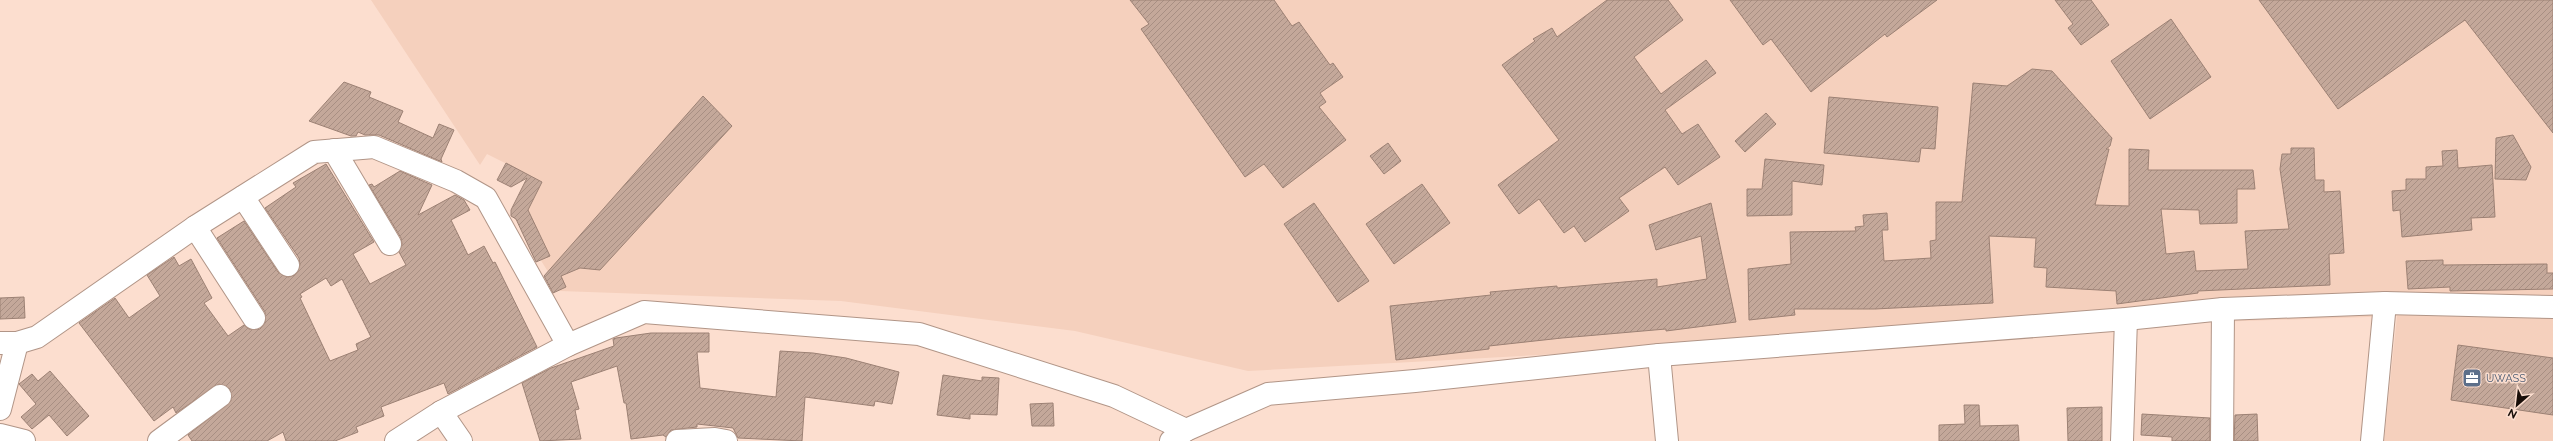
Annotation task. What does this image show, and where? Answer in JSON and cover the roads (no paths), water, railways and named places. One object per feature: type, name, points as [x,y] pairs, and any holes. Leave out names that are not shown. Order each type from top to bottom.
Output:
[{"type":"street","points":[[0,409],[9,343],[36,337],[195,227],[314,152],[374,147],[456,181],[486,198],[568,345]]},
{"type":"street","points":[[334,150],[390,244]]},
{"type":"street","points":[[243,197],[288,265]]},
{"type":"street","points":[[195,227],[254,318]]},
{"type":"street","points":[[2372,441],[2384,303]]},
{"type":"street","points":[[396,441],[441,412],[568,345],[644,312],[919,334],[1114,396],[1179,435],[1268,394],[1415,381],[1659,355],[2126,319],[2223,309],[2384,303],[2553,307]]},
{"type":"street","points":[[2222,441],[2223,309]]},
{"type":"street","points":[[2122,441],[2126,319]]},
{"type":"street","points":[[1659,355],[1667,441]]},
{"type":"street","points":[[159,441],[220,396]]},
{"type":"street","points":[[441,412],[461,441]]},
{"type":"street","points":[[0,435],[24,441]]},
{"type":"street","points":[[678,441],[715,439],[726,441]]},
{"type":"place","name":"UWASS","points":[[2472,378]]}]
